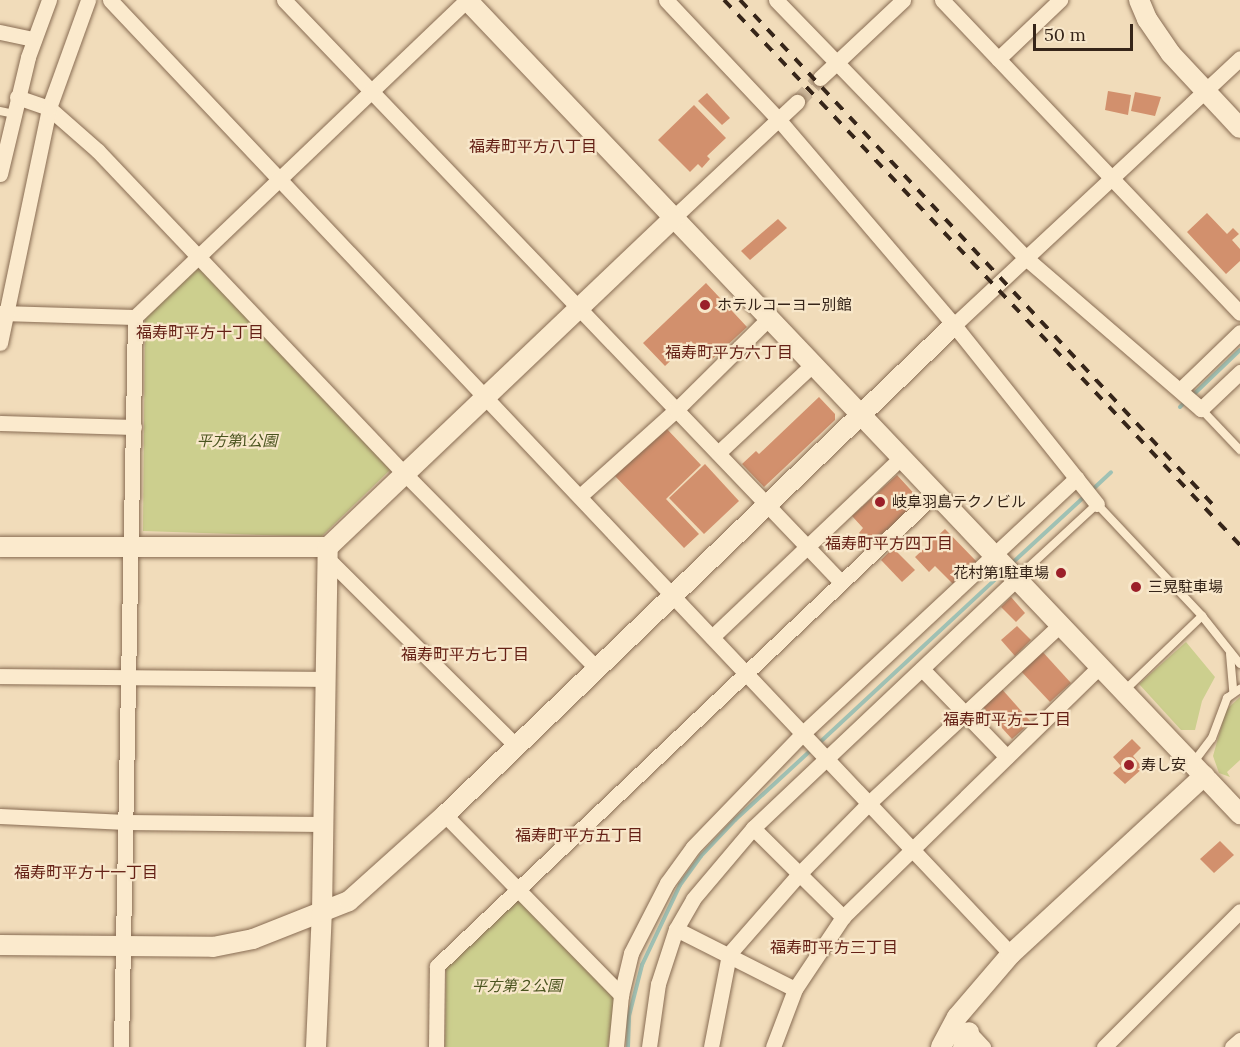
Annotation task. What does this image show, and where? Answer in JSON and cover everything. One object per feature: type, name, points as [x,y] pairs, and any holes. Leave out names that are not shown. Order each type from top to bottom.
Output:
[{"type":"street","points":[[0,174],[7,112],[17,97],[34,39],[49,0]]},
{"type":"street","points":[[0,343],[3,313],[49,108],[88,0]]},
{"type":"street","points":[[110,0],[278,181],[486,397],[1011,954]]},
{"type":"street","points":[[284,0],[841,582]]},
{"type":"street","points":[[3,313],[135,317],[467,0],[1008,567],[1060,625],[1240,814]]},
{"type":"street","points":[[666,0],[779,120],[954,325],[1096,502]]},
{"type":"street","points":[[776,0],[834,63],[1027,259],[1190,399]]},
{"type":"street","points":[[820,78],[903,0]]},
{"type":"street","points":[[942,0],[1110,180],[1240,313]]},
{"type":"street","points":[[998,59],[1060,0]]},
{"type":"street","points":[[1139,0],[1147,19],[1171,54],[1240,128]]},
{"type":"street","points":[[0,32],[34,39]]},
{"type":"street","points":[[0,945],[213,947],[253,939],[349,901],[370,885],[445,815],[954,325],[1240,58]]},
{"type":"street","points":[[17,97],[49,108],[98,151],[405,474],[597,669]]},
{"type":"street","points":[[316,1047],[322,912],[324,679],[328,553],[405,474],[796,102]]},
{"type":"street","points":[[121,1047],[126,822],[128,548],[134,427],[135,317]]},
{"type":"street","points":[[579,496],[676,410],[769,318]]},
{"type":"street","points":[[1190,399],[1240,332]]},
{"type":"street","points":[[718,453],[813,364]]},
{"type":"street","points":[[1190,399],[1240,372]]},
{"type":"street","points":[[0,423],[134,427]]},
{"type":"street","points":[[712,637],[902,457]]},
{"type":"street","points":[[649,1047],[658,984],[676,929],[693,899],[753,828],[825,757],[922,669],[1080,482]]},
{"type":"street","points":[[436,1047],[437,966],[936,493]]},
{"type":"street","points":[[0,547],[328,553],[516,746]]},
{"type":"street","points":[[616,1047],[621,995],[631,953],[667,883],[693,847],[806,737],[1008,567]]},
{"type":"street","points":[[711,1047],[729,954],[800,873],[870,802],[1060,625]]},
{"type":"street","points":[[773,1047],[795,989],[843,917],[1099,666]]},
{"type":"street","points":[[922,669],[1007,757]]},
{"type":"street","points":[[0,676],[127,679],[324,679]]},
{"type":"street","points":[[941,1047],[957,1017],[1011,954],[1198,770]]},
{"type":"street","points":[[445,815],[621,995]]},
{"type":"street","points":[[0,816],[126,822],[322,824]]},
{"type":"street","points":[[753,828],[843,917]]},
{"type":"street","points":[[1104,1047],[1240,911]]},
{"type":"street","points":[[676,929],[795,989]]},
{"type":"street","points":[[1232,1047],[1240,1040]]},
{"type":"lane","points":[[1190,399],[1240,450]]},
{"type":"lane","points":[[1008,567],[1096,502],[1202,616],[1240,664]]},
{"type":"lane","points":[[1123,692],[1202,616]]},
{"type":"lane","points":[[1198,770],[1237,690],[1230,651]]},
{"type":"green space","name":"平方第1公園","points":[[200,266],[392,468],[321,537],[143,531],[145,319]]},
{"type":"green space","points":[[1186,642],[1215,677],[1202,701],[1195,730],[1181,730],[1139,684]]},
{"type":"green space","points":[[1240,697],[1240,760],[1227,772],[1230,777],[1219,773],[1213,756],[1226,710]]},
{"type":"green space","name":"平方第２公園","points":[[518,899],[615,997],[608,1047],[445,1047],[446,968]]},
{"type":"building","points":[[1108,91],[1131,95],[1128,115],[1105,110]]},
{"type":"building","points":[[1135,92],[1161,97],[1155,116],[1131,111]]},
{"type":"building","points":[[707,93],[730,118],[722,125],[698,101]]},
{"type":"building","points":[[694,105],[726,138],[707,156],[710,159],[702,168],[698,164],[690,172],[658,140]]},
{"type":"building","points":[[1207,213],[1227,234],[1233,228],[1239,234],[1232,240],[1240,249],[1240,261],[1226,274],[1187,232]]},
{"type":"building","points":[[778,219],[787,228],[750,260],[741,251]]},
{"type":"building","name":"ホテルコーヨー別館","points":[[706,283],[747,327],[710,361],[691,341],[665,366],[643,343]]},
{"type":"building","points":[[819,397],[835,414],[835,420],[764,487],[742,464],[756,451],[759,454]]},
{"type":"building","points":[[666,428],[701,465],[666,499],[699,534],[684,548],[615,476]]},
{"type":"building","points":[[705,464],[739,501],[704,534],[669,498]]},
{"type":"building","points":[[897,475],[920,500],[870,545],[859,533],[863,528],[852,516]]},
{"type":"building","points":[[945,529],[977,562],[953,584],[935,566],[929,572],[915,557]]},
{"type":"building","points":[[893,548],[915,570],[902,582],[881,560]]},
{"type":"building","points":[[1011,597],[1025,613],[1016,622],[1001,607]]},
{"type":"building","points":[[1017,626],[1031,640],[1015,656],[1001,640]]},
{"type":"building","points":[[1040,649],[1071,683],[1050,702],[1019,669]]},
{"type":"building","points":[[1000,687],[1031,722],[1012,739],[981,705]]},
{"type":"building","points":[[1132,739],[1141,748],[1133,756],[1143,768],[1125,784],[1113,773],[1121,766],[1113,757]]},
{"type":"building","points":[[1220,841],[1234,855],[1214,873],[1200,859]]},
{"type":"waterway","points":[[1193,395],[1240,350]]},
{"type":"waterway","points":[[1180,407],[1187,400]]},
{"type":"waterway","points":[[1092,490],[1111,472]]},
{"type":"waterway","points":[[1010,565],[1086,495]]},
{"type":"waterway","points":[[817,745],[1003,572]]},
{"type":"waterway","points":[[628,1047],[629,1016],[642,965],[680,885],[701,856],[735,820],[811,750]]},
{"type":"tunnel","points":[[797,102],[820,78]]},
{"type":"railway","points":[[724,0],[1240,545]]},
{"type":"railway","points":[[740,0],[1218,510]]},
{"type":"place","name":"ホテルコーヨー別館","points":[[705,305]]},
{"type":"place","name":"岐阜羽島テクノビル","points":[[880,502]]},
{"type":"place","name":"花村第1駐車場","points":[[1061,573]]},
{"type":"place","name":"三晃駐車場","points":[[1136,587]]},
{"type":"place","name":"寿し安","points":[[1129,765]]},
{"type":"district","name":"福寿町平方八丁目","points":[[533,146]]},
{"type":"district","name":"福寿町平方十丁目","points":[[200,332]]},
{"type":"district","name":"福寿町平方六丁目","points":[[729,352]]},
{"type":"district","name":"福寿町平方四丁目","points":[[889,543]]},
{"type":"district","name":"福寿町平方七丁目","points":[[465,654]]},
{"type":"district","name":"福寿町平方二丁目","points":[[1007,719]]},
{"type":"district","name":"福寿町平方五丁目","points":[[579,835]]},
{"type":"district","name":"福寿町平方十一丁目","points":[[86,872]]},
{"type":"district","name":"福寿町平方三丁目","points":[[834,947]]}]
